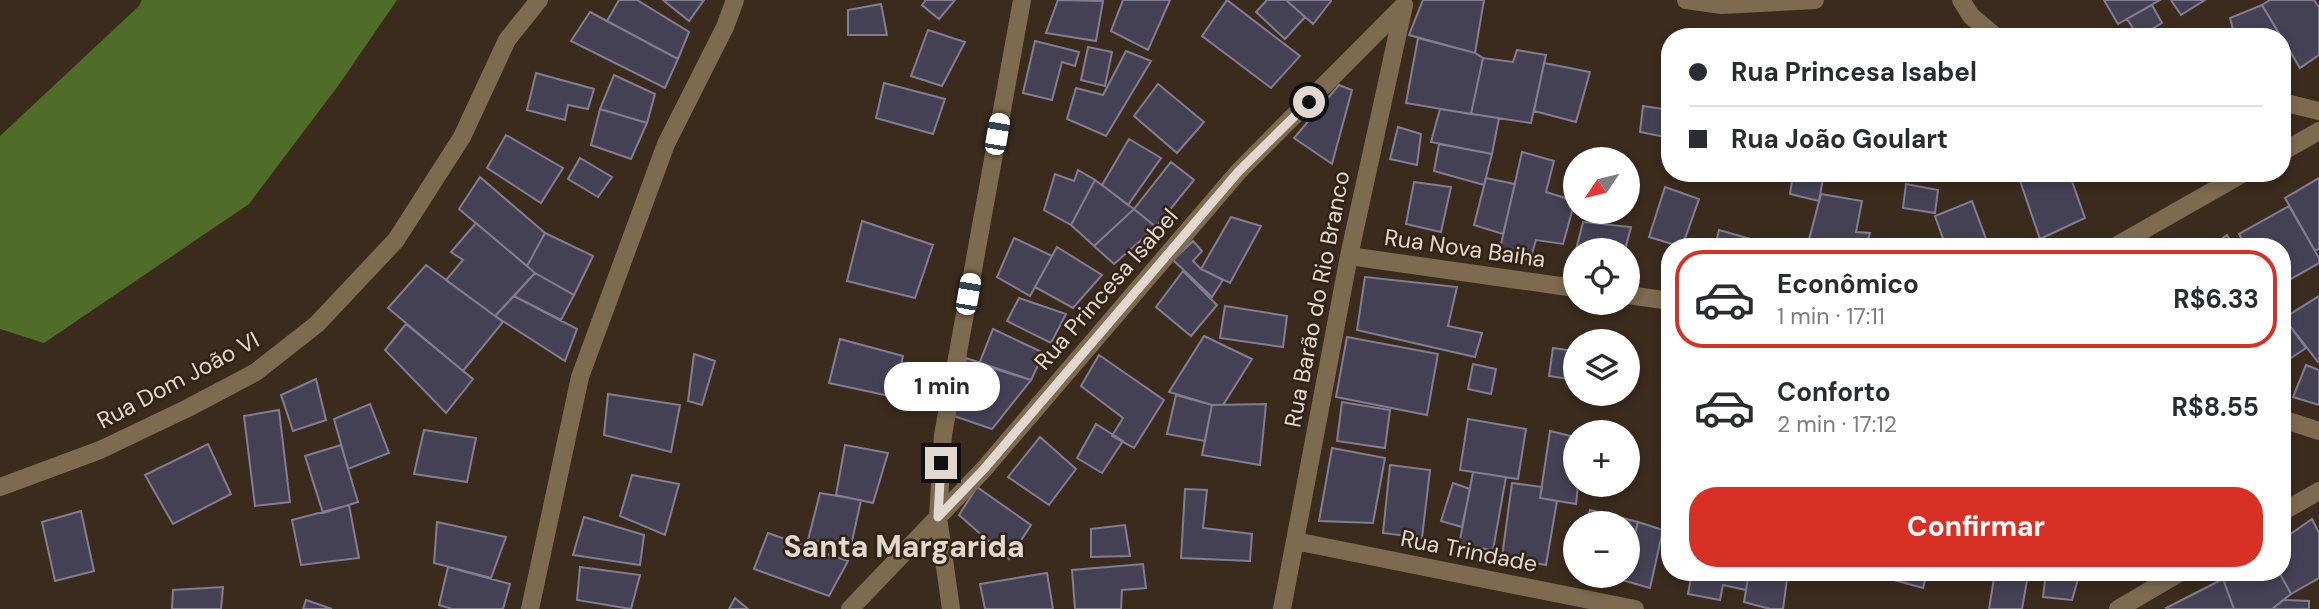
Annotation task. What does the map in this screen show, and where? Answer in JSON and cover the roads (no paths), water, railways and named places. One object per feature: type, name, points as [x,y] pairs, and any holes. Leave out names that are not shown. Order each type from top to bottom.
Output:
[{"type":"street","name":"Rua Dom João VI","points":[[0,487],[100,450],[188,408],[256,372],[317,324],[396,240],[462,137],[507,40],[539,0]]},
{"type":"street","points":[[530,609],[580,377],[666,144],[725,27],[735,0]]},
{"type":"street","points":[[951,609],[938,517],[943,435],[1021,0]]},
{"type":"street","points":[[1686,0],[1723,5],[1815,0]]},
{"type":"street","points":[[1961,0],[1971,16],[1985,28]]},
{"type":"street","name":"Rua Princesa Isabel","points":[[850,609],[984,469],[1239,171],[1404,2]]},
{"type":"street","name":"Rua Barão do Rio Branco","points":[[1282,609],[1349,256],[1404,2]]},
{"type":"street","points":[[2291,104],[2319,111]]},
{"type":"street","points":[[2291,147],[2319,131]]},
{"type":"street","points":[[2130,238],[2228,182]]},
{"type":"street","name":"Rua Nova Baiha","points":[[1349,256],[1563,286]]},
{"type":"street","points":[[1640,297],[1661,300]]},
{"type":"street","points":[[2291,422],[2319,431]]},
{"type":"street","points":[[2291,507],[2319,491]]},
{"type":"street","name":"Rua Trindade","points":[[1295,541],[1635,609]]},
{"type":"street","points":[[2118,609],[2166,581]]},
{"type":"district","name":"Santa Margarida","points":[[904,546]]}]
